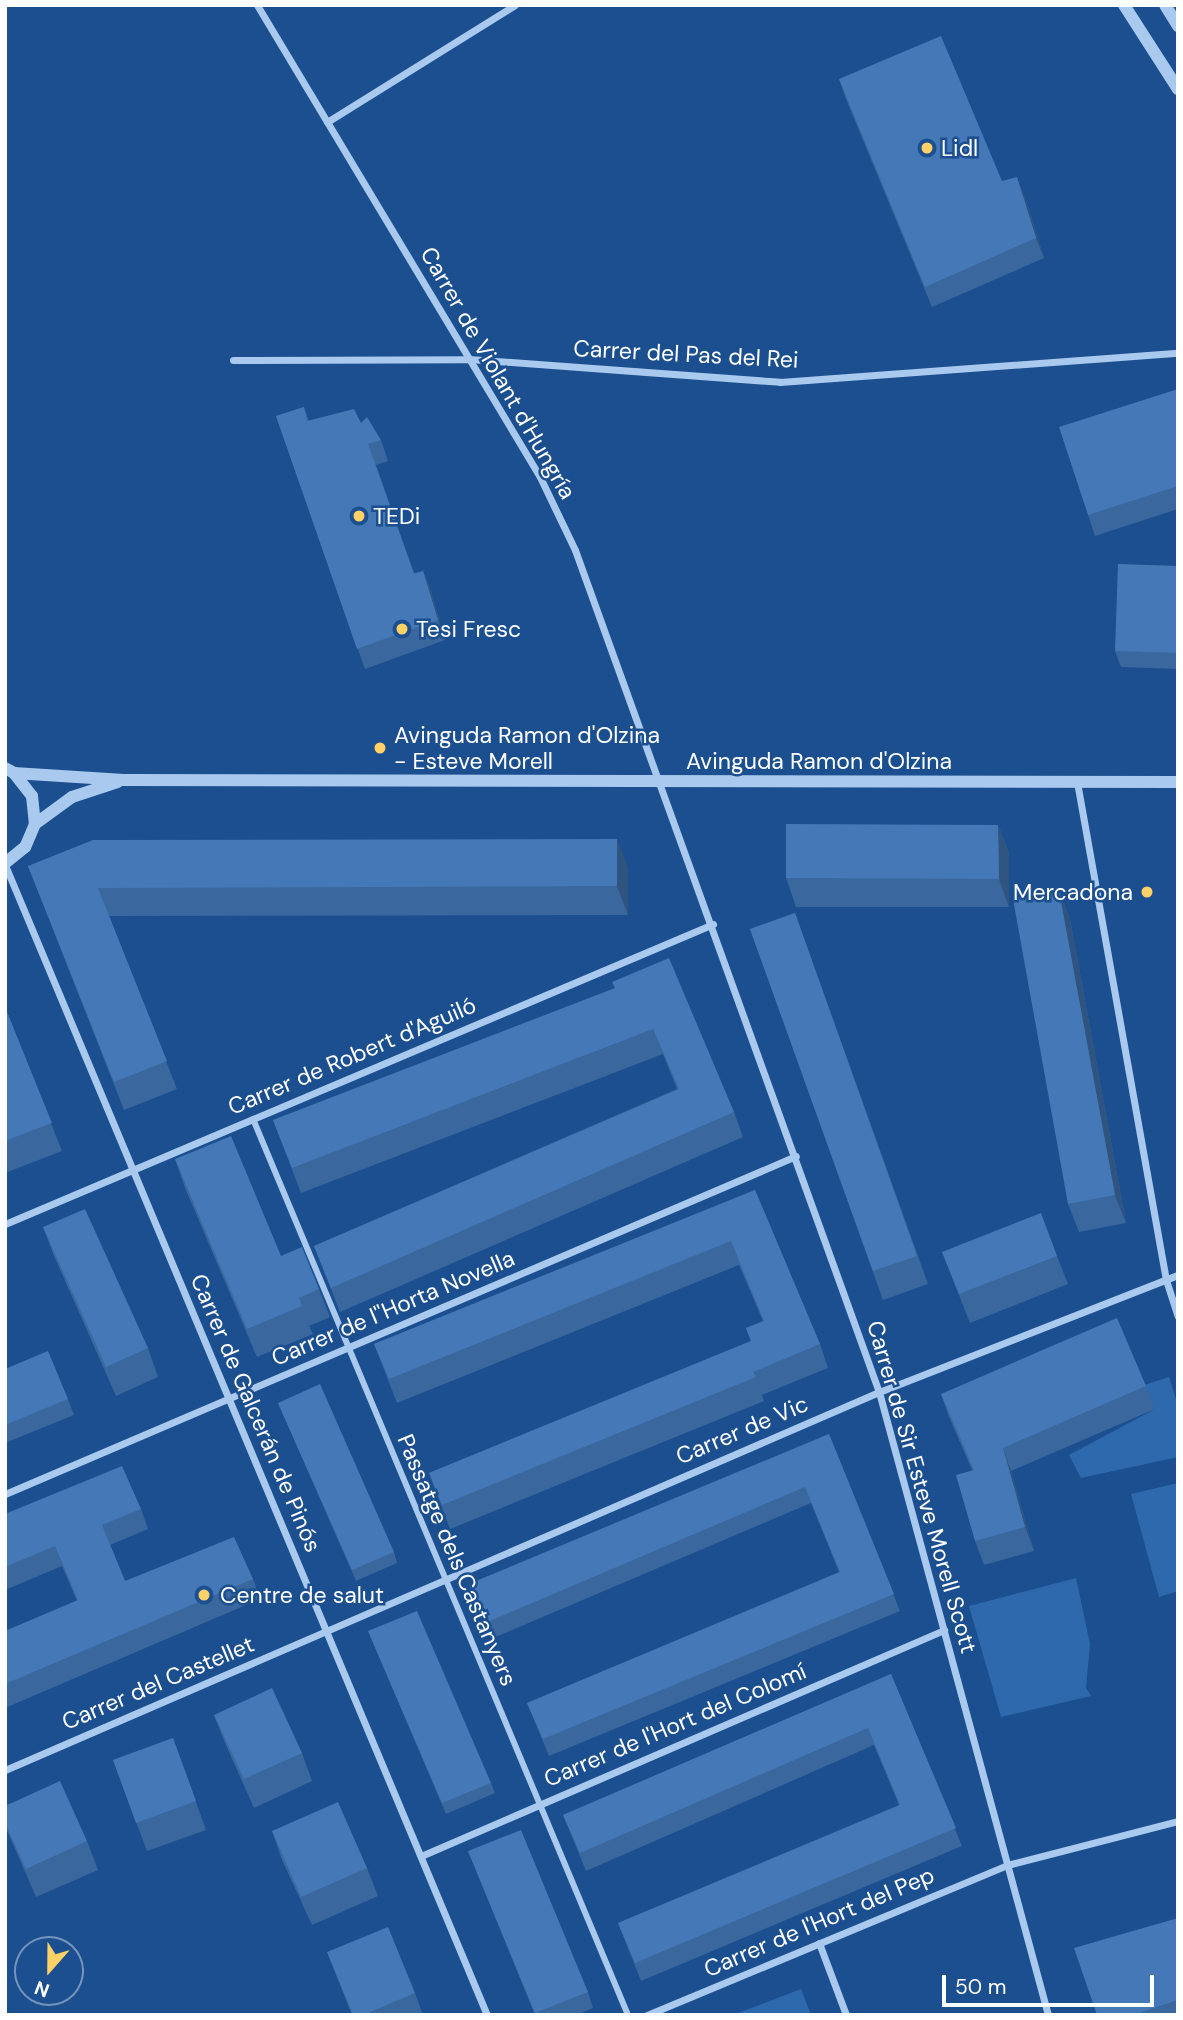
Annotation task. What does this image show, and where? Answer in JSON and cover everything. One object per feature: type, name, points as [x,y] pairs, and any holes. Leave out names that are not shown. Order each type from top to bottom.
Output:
[{"type":"street","name":"Carrer de Violant d'Hungría","points":[[257,5],[540,477],[575,550],[662,781]]},
{"type":"street","points":[[327,122],[515,5]]},
{"type":"street","points":[[1124,5],[1178,89]]},
{"type":"street","points":[[1165,5],[1178,26]]},
{"type":"street","name":"Carrer del Pas del Rei","points":[[233,360],[470,359],[780,382],[1178,353]]},
{"type":"street","points":[[5,864],[24,847],[35,824],[32,796],[10,771]]},
{"type":"street","name":"Avinguda Ramon d'Olzina","points":[[10,771],[124,780],[1178,782]]},
{"type":"street","name":"Avinguda Ramon d'Olzina","points":[[35,824],[72,797],[124,780]]},
{"type":"street","name":"Carrer de Sir Esteve Morell Scott","points":[[662,781],[879,1392],[1048,2015]]},
{"type":"street","points":[[1077,782],[1166,1280],[1178,1316]]},
{"type":"street","name":"Carrer de Galcerán de Pinós","points":[[5,864],[487,2015]]},
{"type":"street","name":"Carrer de Robert d'Aguiló","points":[[5,1224],[713,924]]},
{"type":"street","name":"Passatge dels Castanyers","points":[[253,1119],[628,2015]]},
{"type":"street","name":"Carrer de l''Horta Novella","points":[[5,1494],[796,1156]]},
{"type":"street","name":"Carrer de Vic","points":[[326,1632],[879,1392],[1178,1275]]},
{"type":"street","name":"Carrer de l'Hort del Colomí","points":[[421,1856],[944,1629]]},
{"type":"street","name":"Carrer del Castellet","points":[[5,1770],[326,1632]]},
{"type":"street","name":"Carrer de l'Hort del Pep","points":[[647,2015],[1007,1865],[1178,1821]]},
{"type":"street","points":[[819,1943],[846,2015]]},
{"type":"shaded area","points":[[1169,1377],[1178,1406],[1178,1457],[1081,1478],[1069,1455],[1155,1409],[1144,1385]]},
{"type":"shaded area","points":[[1178,1483],[1178,1591],[1159,1597],[1131,1494]]},
{"type":"shaded area","points":[[1076,1578],[1090,1644],[1086,1688],[1091,1696],[1001,1717],[969,1606]]},
{"type":"shaded area","points":[[801,1989],[811,2015],[733,2015]]},
{"type":"building","name":"Lidl","points":[[941,36],[1002,181],[1017,177],[1036,238],[925,287],[839,79]]},
{"type":"building","points":[[1178,389],[1178,486],[1088,515],[1059,427]]},
{"type":"building","points":[[304,407],[307,421],[354,409],[361,423],[367,417],[381,440],[368,444],[414,574],[423,571],[438,620],[357,649],[276,416]]},
{"type":"building","points":[[1118,564],[1178,566],[1178,653],[1115,651]]},
{"type":"building","points":[[786,824],[998,825],[999,879],[786,878]]},
{"type":"building","points":[[617,839],[617,886],[98,888],[167,1061],[114,1082],[28,866],[93,840]]},
{"type":"building","points":[[1059,891],[1115,1195],[1068,1204],[1013,899]]},
{"type":"building","points":[[795,913],[917,1256],[873,1271],[750,929]]},
{"type":"building","points":[[669,958],[734,1112],[331,1288],[314,1246],[679,1089],[653,1029],[292,1168],[273,1120],[615,988],[612,982]]},
{"type":"building","points":[[5,1007],[52,1123],[5,1141]]},
{"type":"building","points":[[231,1136],[281,1256],[302,1247],[319,1289],[299,1298],[302,1306],[247,1329],[175,1159]]},
{"type":"building","points":[[755,1190],[820,1344],[753,1372],[756,1377],[442,1505],[429,1473],[751,1341],[746,1328],[764,1321],[731,1241],[389,1379],[374,1344]]},
{"type":"building","points":[[85,1209],[148,1348],[106,1367],[43,1227]]},
{"type":"building","points":[[1041,1213],[1057,1256],[959,1294],[942,1252]]},
{"type":"building","points":[[1117,1318],[1146,1386],[1003,1448],[1025,1527],[975,1541],[956,1475],[974,1470],[941,1394]]},
{"type":"building","points":[[48,1351],[68,1399],[5,1425],[5,1369]]},
{"type":"building","points":[[320,1384],[394,1552],[352,1570],[278,1403]]},
{"type":"building","points":[[829,1434],[894,1594],[543,1739],[527,1703],[840,1572],[805,1487],[485,1623],[469,1584]]},
{"type":"building","name":"Centre de salut","points":[[122,1466],[141,1509],[102,1525],[125,1581],[234,1537],[253,1579],[5,1684],[5,1631],[78,1600],[55,1546],[5,1567],[5,1514]]},
{"type":"building","points":[[417,1611],[491,1783],[442,1803],[368,1631]]},
{"type":"building","points":[[891,1674],[956,1828],[635,1963],[618,1923],[900,1805],[868,1728],[580,1853],[563,1815]]},
{"type":"building","points":[[272,1688],[302,1753],[244,1779],[214,1715]]},
{"type":"building","points":[[173,1738],[196,1801],[136,1823],[113,1760]]},
{"type":"building","points":[[60,1781],[87,1841],[26,1869],[5,1823],[5,1806]]},
{"type":"building","points":[[338,1802],[367,1868],[301,1897],[272,1831]]},
{"type":"building","points":[[521,1830],[588,1992],[535,2013],[468,1851]]},
{"type":"building","points":[[1178,1918],[1178,2000],[1133,2015],[1097,2015],[1074,1948]]},
{"type":"building","points":[[388,1927],[415,1993],[363,2015],[353,2015],[327,1952]]},
{"type":"place","name":"Lidl","points":[[927,148]]},
{"type":"place","name":"TEDi","points":[[359,516]]},
{"type":"place","name":"Tesi Fresc","points":[[402,629]]},
{"type":"place","name":"Avinguda Ramon d'Olzina - Esteve Morell","points":[[380,748]]},
{"type":"place","name":"Mercadona","points":[[1147,892]]},
{"type":"place","name":"Centre de salut","points":[[204,1595]]}]
